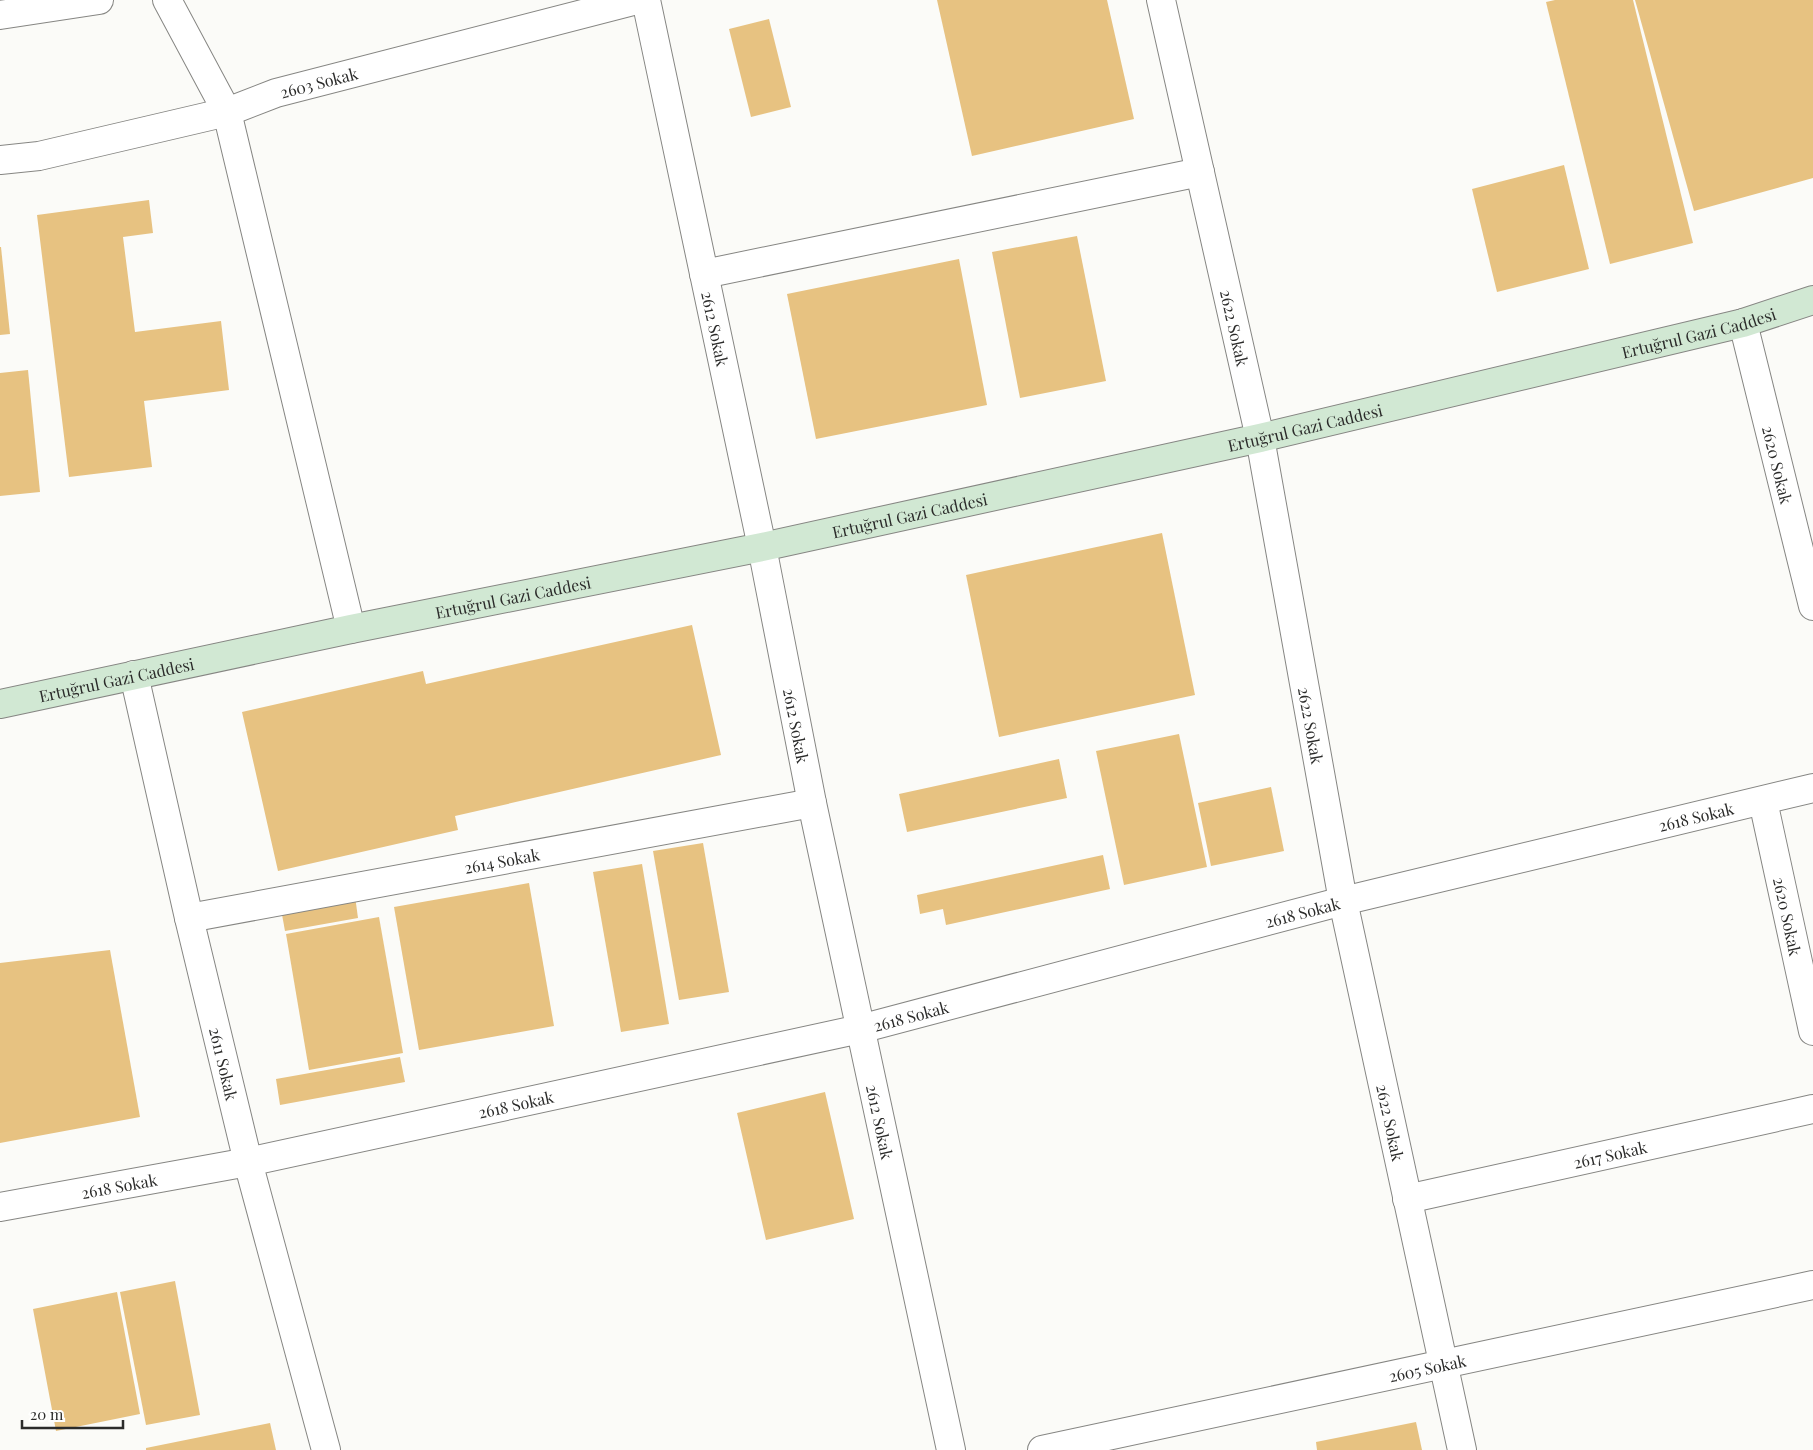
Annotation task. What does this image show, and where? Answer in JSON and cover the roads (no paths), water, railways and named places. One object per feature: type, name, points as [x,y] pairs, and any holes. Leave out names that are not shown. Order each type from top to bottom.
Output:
[{"type":"main road","name":"Ertuğrul Gazi Caddesi","points":[[0,704],[350,629],[762,547],[1260,438],[1743,323],[1813,300]]},
{"type":"street","points":[[0,15],[99,0]]},
{"type":"street","points":[[167,0],[227,112],[350,629]]},
{"type":"street","name":"2603 Sokak","points":[[0,160],[39,156],[227,112],[276,93],[636,0]]},
{"type":"street","name":"2612 Sokak","points":[[646,0],[762,547],[812,803],[951,1450]]},
{"type":"street","name":"2622 Sokak","points":[[1162,0],[1260,438],[1343,901],[1462,1450]]},
{"type":"street","points":[[704,274],[1200,172]]},
{"type":"street","name":"2620 Sokak","points":[[1743,323],[1813,606]]},
{"type":"street","name":"2611 Sokak","points":[[134,675],[189,918],[248,1162],[326,1450]]},
{"type":"street","name":"2618 Sokak","points":[[0,1207],[248,1162],[860,1029],[1343,901],[1813,788]]},
{"type":"street","name":"2620 Sokak","points":[[1762,800],[1813,1030]]},
{"type":"street","name":"2614 Sokak","points":[[189,918],[812,803]]},
{"type":"street","name":"2617 Sokak","points":[[1407,1198],[1813,1109]]},
{"type":"street","name":"2605 Sokak","points":[[1042,1450],[1813,1285]]}]
